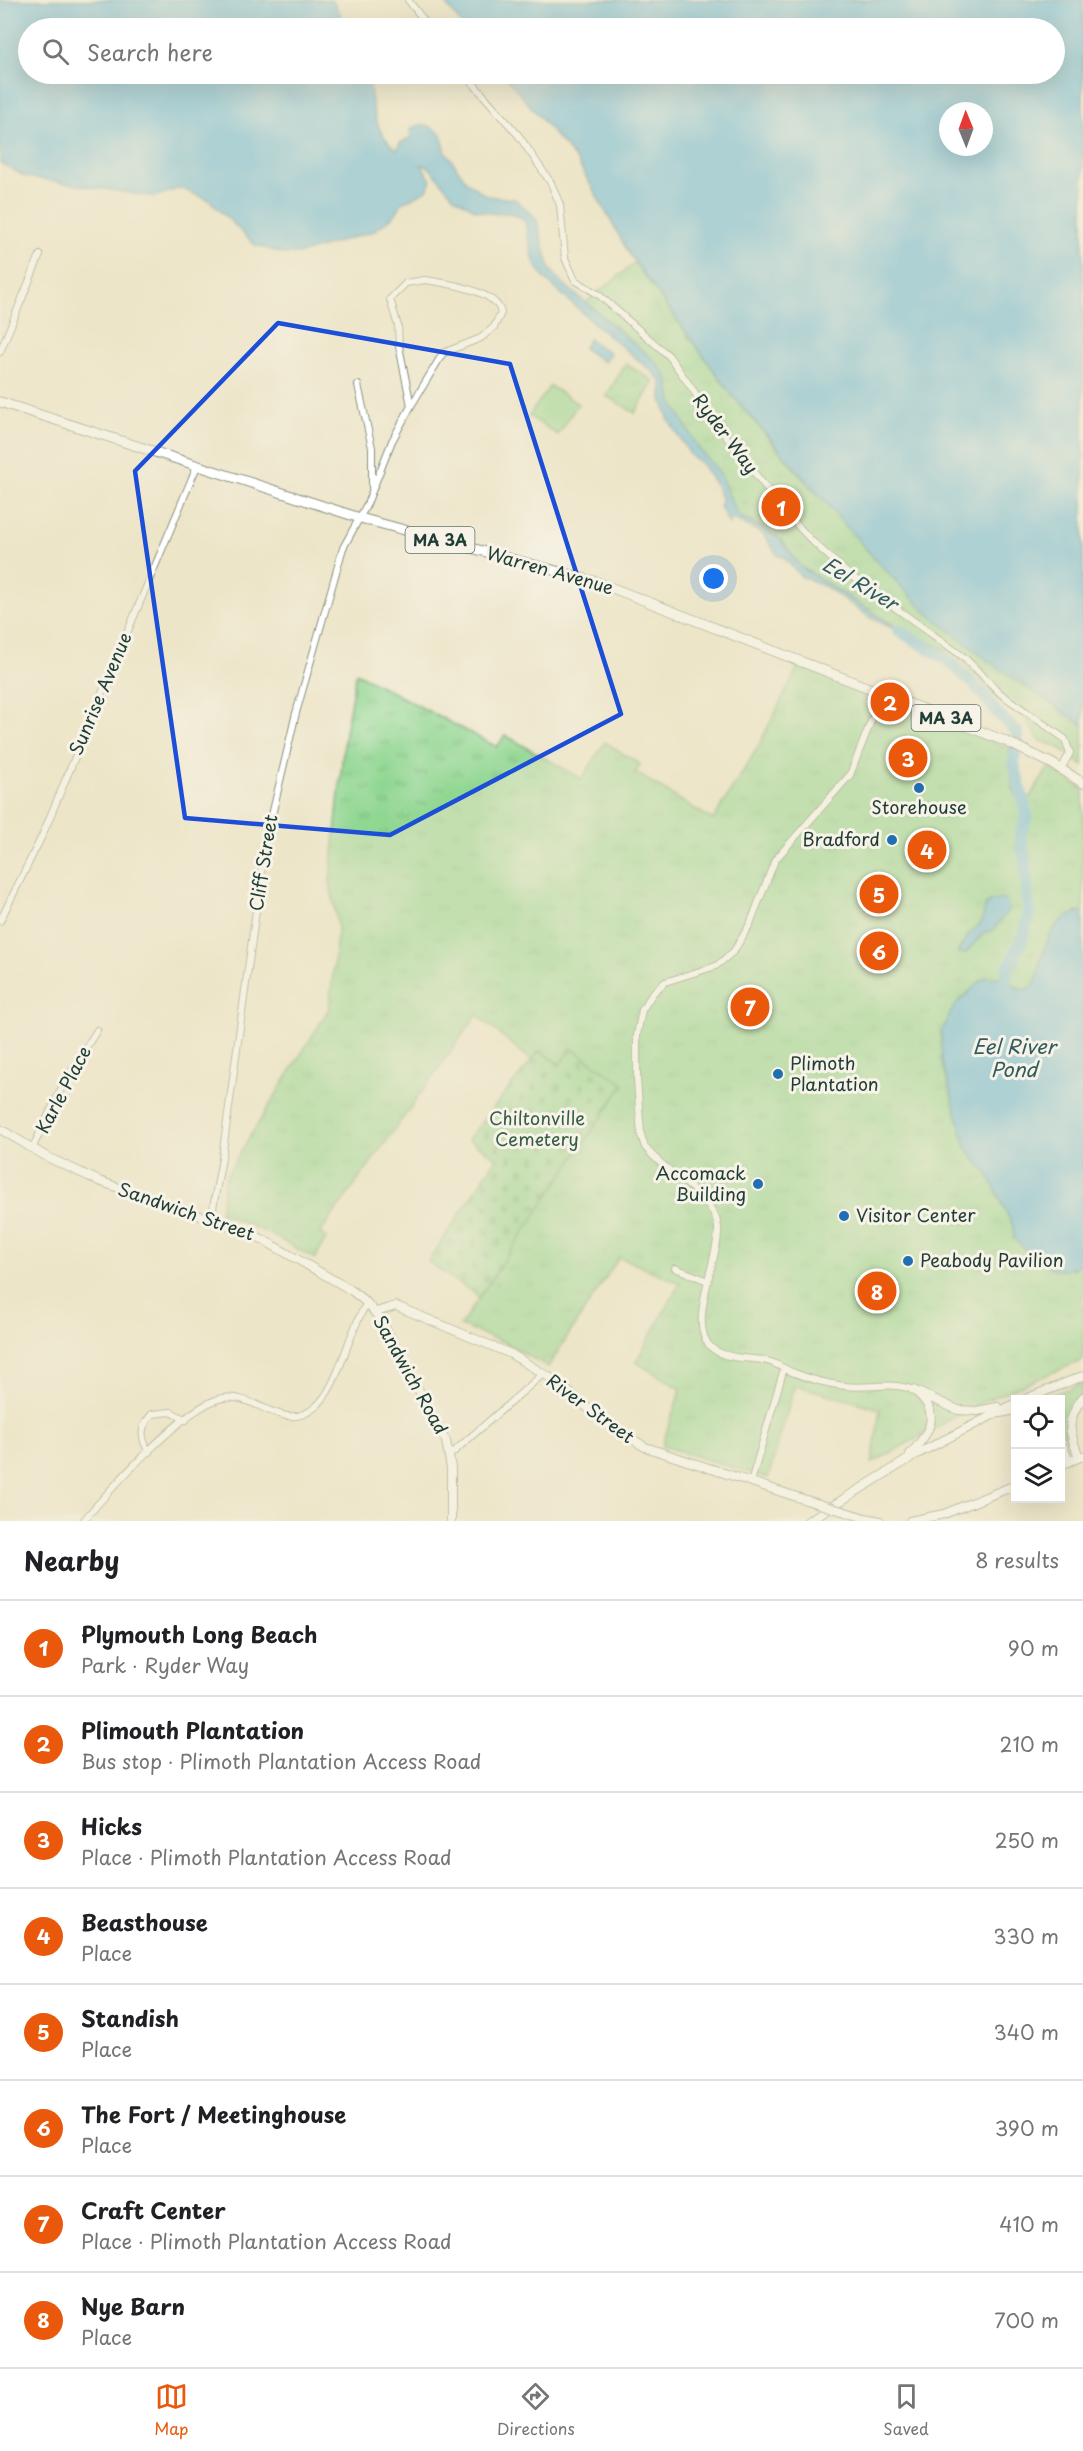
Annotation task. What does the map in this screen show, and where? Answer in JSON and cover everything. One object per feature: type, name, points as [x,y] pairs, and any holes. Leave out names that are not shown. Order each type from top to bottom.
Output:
[{"type":"main road","name":"Warren Avenue","points":[[0,402],[360,518],[597,582],[1005,741],[1024,749],[1083,783]]},
{"type":"street","points":[[408,0],[422,18]]},
{"type":"street","name":"Ryder Way","points":[[474,84],[519,136],[551,183],[560,205],[565,258],[575,280],[599,295],[669,356],[724,434],[786,513],[811,540],[847,573],[965,658],[1001,694],[1065,739],[1070,753],[1061,769]]},
{"type":"street","points":[[0,352],[40,255]]},
{"type":"street","name":"Cliff Street","points":[[211,1219],[222,1158],[235,1050],[267,837],[329,591],[343,548],[360,518],[392,441],[411,406],[443,353],[471,344],[494,327],[501,313],[495,300],[471,290],[425,280],[406,283],[390,296],[390,304],[398,326],[399,346],[411,406]]},
{"type":"street","points":[[358,385],[372,448],[372,491]]},
{"type":"street","name":"Sunrise Avenue","points":[[0,921],[42,836],[197,466]]},
{"type":"street","points":[[873,716],[872,698],[875,689]]},
{"type":"street","points":[[888,694],[873,716],[850,775],[774,860],[750,924],[734,951],[716,966],[665,982],[648,999],[639,1020],[637,1035],[641,1135],[645,1147],[707,1205],[716,1219],[718,1229],[702,1326],[711,1347],[724,1355],[769,1361],[834,1384],[854,1387],[897,1386],[914,1390],[962,1410],[977,1411],[1011,1406]]},
{"type":"street","name":"Karle Place","points":[[32,1149],[64,1083],[97,1030]]},
{"type":"street","name":"Sandwich Street","points":[[0,1129],[32,1149],[120,1190],[247,1231],[347,1287],[367,1303]]},
{"type":"street","points":[[675,1268],[708,1281]]},
{"type":"street","points":[[83,1521],[149,1452],[186,1420],[213,1401],[223,1398],[242,1401],[290,1417],[314,1409],[330,1386],[356,1320],[367,1303]]},
{"type":"street","name":"Sandwich Road","points":[[367,1303],[376,1312],[439,1426],[450,1455],[451,1521]]},
{"type":"street","name":"River Street","points":[[376,1312],[396,1306],[511,1354],[543,1374],[634,1442],[665,1455],[880,1521]]},
{"type":"street","points":[[751,1482],[784,1368]]},
{"type":"street","points":[[450,1455],[543,1374]]},
{"type":"street","points":[[1036,1395],[1083,1376]]},
{"type":"street","points":[[900,1464],[923,1441],[930,1428],[928,1407],[914,1390]]},
{"type":"street","points":[[1065,1463],[1081,1456],[1070,1426],[1073,1413],[1083,1397]]},
{"type":"street","points":[[808,1521],[900,1464],[991,1414],[1011,1407]]},
{"type":"street","points":[[149,1452],[142,1441],[142,1431],[144,1423],[152,1414],[171,1412],[186,1420]]},
{"type":"street","points":[[910,1521],[944,1514],[1011,1487]]},
{"type":"highlighted area","points":[[278,323],[510,364],[621,714],[390,835],[185,818],[135,471]]},
{"type":"green space","points":[[635,263],[732,395],[812,489],[987,660],[1083,725],[1083,766],[1060,748],[1039,740],[1025,718],[995,697],[979,677],[953,653],[896,627],[801,567],[779,538],[737,515],[719,472],[699,449],[672,402],[666,376],[657,363],[586,302]]},
{"type":"green space","points":[[626,364],[654,381],[635,413],[606,396]]},
{"type":"green space","points":[[550,386],[578,404],[558,435],[529,416]]},
{"type":"green space","name":"Plimoth Plantation","points":[[799,665],[1009,748],[1012,785],[1019,803],[1030,797],[1049,767],[1083,789],[1083,911],[1076,912],[1040,957],[1038,977],[1033,987],[1023,990],[999,977],[985,977],[959,1001],[950,1014],[942,1062],[966,1147],[989,1176],[1013,1226],[1014,1239],[1072,1270],[1083,1262],[1083,1360],[984,1401],[872,1463],[880,1409],[795,1385],[768,1478],[662,1446],[681,1389],[636,1362],[680,1283],[619,1257],[548,1367],[506,1343],[460,1326],[624,1084],[571,1048],[560,1064],[540,1051],[531,1060],[477,1015],[320,1233],[326,1238],[315,1259],[269,1233],[220,1213],[225,1177],[329,1009],[338,927],[330,882],[345,732],[356,673],[497,747],[505,735],[582,779],[605,742],[640,764],[636,773],[713,820],[758,747]]},
{"type":"green space","name":"Chiltonville Cemetery","points":[[571,1048],[624,1084],[481,1298],[428,1262],[497,1158],[468,1139],[540,1050]]},
{"type":"green space","points":[[1083,1383],[1067,1427],[1070,1447],[1065,1435],[1065,1395],[1052,1395]]},
{"type":"water","points":[[0,0],[332,0],[342,18],[18,18],[18,84],[370,84],[378,125],[389,143],[397,150],[400,143],[411,137],[410,129],[419,125],[430,126],[441,134],[446,152],[467,182],[487,196],[515,199],[536,218],[550,269],[560,281],[657,363],[668,379],[672,402],[699,449],[719,472],[737,515],[780,539],[801,567],[912,638],[871,618],[826,587],[801,576],[783,557],[778,556],[763,534],[732,518],[729,520],[730,526],[719,505],[722,501],[716,485],[702,464],[691,456],[669,421],[662,399],[662,382],[544,278],[534,262],[524,219],[509,213],[496,214],[476,210],[454,197],[429,167],[421,164],[431,180],[427,190],[402,203],[395,215],[374,231],[299,254],[284,254],[255,245],[209,200],[180,188],[154,197],[26,177],[0,163]]},
{"type":"water","points":[[443,0],[1083,0],[1083,725],[987,660],[926,612],[873,557],[732,395],[630,255],[577,161],[512,84],[1065,84],[1065,18],[456,18]]},
{"type":"water","points":[[589,339],[610,353],[604,362],[583,348]]},
{"type":"water","points":[[1006,899],[1009,909],[993,930],[983,933],[967,952],[960,954],[958,951],[969,934],[982,922],[985,905],[992,901]]},
{"type":"water","name":"Eel River Pond","points":[[1083,911],[1083,1262],[1064,1270],[1046,1266],[1014,1239],[1013,1226],[989,1176],[966,1147],[942,1062],[941,1033],[959,1001],[985,977],[999,977],[1022,990],[1033,987],[1052,932],[1069,916]]},
{"type":"waterway","name":"Eel River","points":[[898,630],[946,659],[979,689],[997,713],[1018,733],[1014,763],[1027,816],[1020,836],[1025,859],[1029,915],[1021,943],[1015,952],[1014,961],[1008,967],[1003,995]]},
{"type":"place","name":"Plymouth Long Beach","points":[[781,507]]},
{"type":"place","name":"Plimouth Plantation","points":[[890,702]]},
{"type":"place","name":"Hicks","points":[[908,758]]},
{"type":"place","name":"Storehouse","points":[[919,788]]},
{"type":"place","name":"Bradford","points":[[892,840]]},
{"type":"place","name":"Beasthouse","points":[[927,850]]},
{"type":"place","name":"Standish","points":[[879,894]]},
{"type":"place","name":"The Fort / Meetinghouse","points":[[879,951]]},
{"type":"place","name":"Craft Center","points":[[750,1007]]},
{"type":"place","name":"Plimoth Plantation","points":[[778,1074]]},
{"type":"place","name":"Accomack Building","points":[[758,1184]]},
{"type":"place","name":"Visitor Center","points":[[844,1216]]},
{"type":"place","name":"Peabody Pavilion","points":[[908,1261]]},
{"type":"place","name":"Nye Barn","points":[[877,1291]]}]
